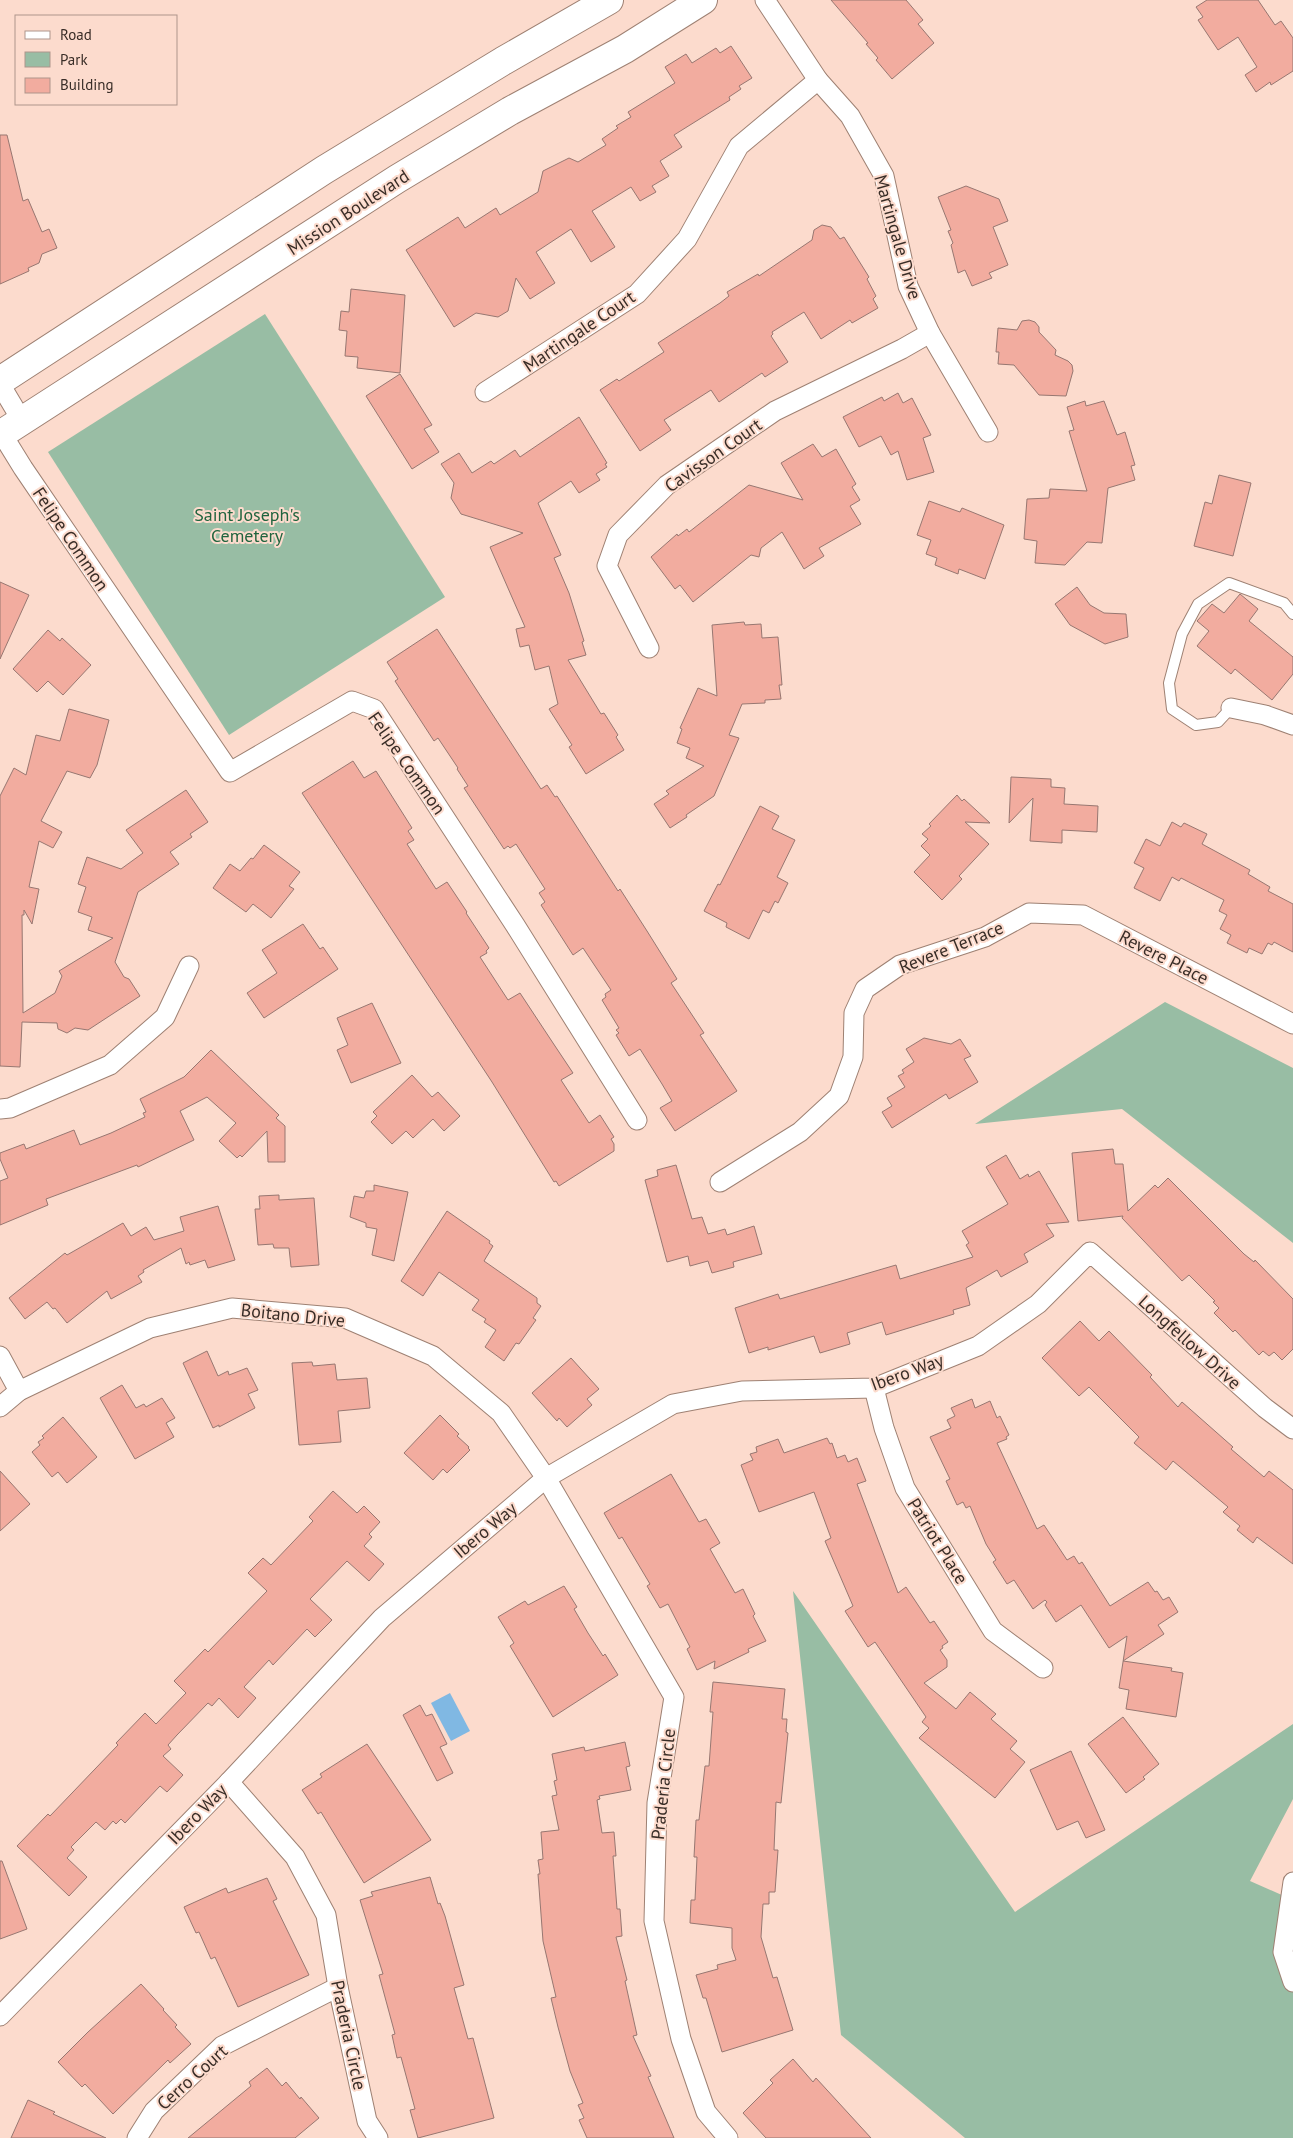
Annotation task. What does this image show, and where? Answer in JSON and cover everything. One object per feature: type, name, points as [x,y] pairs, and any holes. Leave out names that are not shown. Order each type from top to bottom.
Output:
[{"type":"main road","points":[[0,383],[324,170],[609,0]]},
{"type":"main road","name":"Mission Boulevard","points":[[8,430],[397,179],[510,111],[625,49],[703,0]]},
{"type":"street","name":"Martingale Drive","points":[[765,0],[818,80],[850,116],[884,176],[908,286],[930,333],[988,432]]},
{"type":"street","name":"Martingale Court","points":[[486,392],[637,294],[687,239],[739,146],[818,80]]},
{"type":"street","name":"Cavisson Court","points":[[649,648],[607,566],[618,535],[667,485],[775,411],[902,349],[930,333]]},
{"type":"street","points":[[0,383],[8,430]]},
{"type":"street","name":"Felipe Common","points":[[8,430],[23,468],[230,772],[352,701],[374,709],[515,925],[637,1120]]},
{"type":"street","points":[[1231,708],[1265,715],[1293,725]]},
{"type":"street","name":"Revere Place","points":[[1029,912],[1083,915],[1293,1024]]},
{"type":"street","name":"Revere Terrace","points":[[720,1182],[800,1132],[839,1096],[853,1057],[854,1014],[865,989],[900,965],[985,937],[1029,912]]},
{"type":"street","points":[[0,1109],[10,1108],[110,1065],[165,1017],[189,966]]},
{"type":"street","name":"Ibero Way","points":[[0,2016],[229,1782],[382,1618],[546,1478],[673,1404],[742,1391],[874,1388],[978,1346],[1038,1304],[1090,1252]]},
{"type":"street","name":"Longfellow Drive","points":[[1090,1252],[1265,1408],[1293,1429]]},
{"type":"street","name":"Boitano Drive","points":[[0,1407],[19,1391],[150,1328],[232,1308],[345,1318],[433,1356],[501,1413],[546,1478]]},
{"type":"street","points":[[0,1356],[19,1391]]},
{"type":"street","name":"Patriot Place","points":[[874,1388],[884,1428],[904,1488],[993,1631],[1043,1668]]},
{"type":"street","name":"Praderia Circle","points":[[546,1478],[674,1697],[657,1802],[654,1921],[681,2039],[696,2084],[706,2112],[728,2138]]},
{"type":"street","name":"Praderia Circle","points":[[229,1782],[295,1857],[326,1916],[338,1987],[367,2121],[378,2138]]},
{"type":"street","points":[[1293,1882],[1283,1952],[1293,1982]]},
{"type":"street","name":"Cerro Court","points":[[137,2138],[154,2111],[222,2046],[338,1987]]},
{"type":"lane","points":[[1231,708],[1218,722],[1196,725],[1172,709],[1169,683],[1182,634],[1198,604],[1228,583],[1284,602],[1293,614]]},
{"type":"green space","name":"Saint Joseph's Cemetery","points":[[265,314],[445,597],[229,735],[48,452]]},
{"type":"green space","points":[[1165,1002],[1293,1068],[1293,1243],[1122,1109],[975,1124]]},
{"type":"green space","points":[[793,1591],[1015,1912],[1293,1724],[1293,1799],[1250,1881],[1293,1900],[1293,2138],[965,2138],[841,2035]]},
{"type":"water","points":[[450,1693],[470,1731],[451,1741],[431,1703]]},
{"type":"building","points":[[831,0],[906,0],[923,20],[918,24],[934,43],[892,79],[876,60],[878,58],[866,44],[868,43]]},
{"type":"building","points":[[1207,0],[1258,0],[1275,25],[1281,21],[1293,38],[1293,71],[1271,85],[1270,82],[1256,92],[1245,75],[1257,67],[1238,37],[1218,50],[1198,20],[1203,17],[1196,7]]},
{"type":"building","points":[[731,46],[752,78],[739,86],[741,89],[729,97],[730,100],[674,135],[682,147],[660,161],[669,176],[652,186],[656,192],[640,201],[631,187],[592,211],[615,247],[591,262],[571,229],[536,252],[555,283],[530,299],[516,278],[508,311],[498,317],[476,313],[454,327],[406,250],[458,217],[465,228],[496,208],[500,215],[538,192],[543,171],[569,158],[578,162],[606,145],[602,139],[618,128],[616,126],[631,117],[628,112],[675,83],[665,67],[686,54],[692,63],[716,48],[720,53]]},
{"type":"building","points":[[0,135],[7,135],[23,201],[28,199],[42,232],[49,229],[57,248],[42,254],[39,263],[28,268],[29,271],[0,284]]},
{"type":"building","points":[[966,186],[999,199],[1008,221],[993,227],[1008,265],[989,273],[992,278],[972,286],[965,270],[958,273],[951,245],[953,243],[948,231],[951,230],[938,197]]},
{"type":"building","points":[[822,225],[831,227],[840,239],[844,237],[869,277],[867,279],[876,296],[873,299],[878,308],[852,323],[850,320],[821,339],[804,312],[772,332],[771,336],[788,362],[765,377],[762,373],[719,402],[711,390],[664,420],[671,430],[640,451],[600,390],[617,379],[619,381],[664,352],[658,343],[720,303],[729,296],[727,292],[758,274],[759,276],[812,240],[814,230]]},
{"type":"building","points":[[351,289],[405,295],[400,373],[357,368],[358,357],[345,356],[347,331],[339,330],[341,311],[349,312]]},
{"type":"building","points":[[1029,320],[1035,322],[1039,327],[1039,332],[1056,350],[1055,355],[1072,365],[1073,371],[1066,396],[1039,395],[1014,365],[998,364],[999,352],[996,352],[998,328],[1017,330],[1022,321]]},
{"type":"building","points":[[400,374],[432,425],[424,429],[439,452],[412,469],[366,396]]},
{"type":"building","points":[[898,393],[903,403],[912,398],[931,435],[923,438],[934,472],[907,480],[898,451],[891,455],[881,436],[859,447],[843,417],[882,397],[884,401]]},
{"type":"building","points":[[1085,401],[1086,406],[1104,401],[1117,435],[1125,432],[1135,465],[1131,466],[1135,480],[1108,488],[1102,543],[1087,542],[1065,565],[1035,563],[1037,541],[1024,539],[1027,499],[1049,498],[1050,489],[1087,491],[1069,431],[1074,430],[1067,407]]},
{"type":"building","points":[[579,417],[607,463],[605,464],[607,467],[596,474],[600,480],[579,493],[571,481],[538,503],[561,555],[554,558],[569,593],[584,641],[582,642],[586,655],[568,660],[601,714],[604,713],[618,735],[616,737],[624,750],[586,774],[569,747],[572,745],[549,709],[558,704],[549,666],[535,670],[529,645],[520,647],[516,629],[525,627],[490,547],[523,533],[461,514],[451,498],[454,483],[441,464],[459,453],[472,473],[491,461],[494,464],[515,450],[520,457]]},
{"type":"building","points":[[813,444],[822,457],[836,449],[856,484],[852,487],[860,500],[850,506],[861,524],[819,548],[824,556],[804,569],[782,532],[761,548],[759,557],[751,555],[693,602],[680,585],[675,589],[651,557],[677,534],[678,536],[687,529],[689,532],[749,485],[803,500],[781,463]]},
{"type":"building","points":[[1219,475],[1251,483],[1233,556],[1194,546],[1205,502],[1212,504]]},
{"type":"building","points":[[929,501],[960,512],[962,508],[1004,525],[985,579],[959,569],[958,574],[935,565],[937,558],[926,554],[931,540],[917,535]]},
{"type":"building","points":[[0,582],[29,595],[0,659]]},
{"type":"building","points":[[1077,587],[1090,605],[1104,613],[1126,614],[1128,637],[1105,644],[1070,625],[1055,604]]},
{"type":"building","points":[[1240,594],[1258,609],[1249,621],[1293,657],[1293,674],[1272,700],[1235,669],[1231,674],[1197,646],[1209,631],[1197,621],[1212,604],[1224,613]]},
{"type":"building","points":[[744,622],[745,625],[761,624],[762,638],[778,637],[782,685],[779,685],[781,699],[765,700],[765,703],[742,704],[729,735],[739,738],[714,796],[670,828],[654,804],[669,794],[666,791],[704,766],[686,758],[690,748],[677,743],[682,729],[680,728],[698,688],[717,696],[712,625]]},
{"type":"building","points":[[437,629],[541,789],[547,785],[555,797],[557,796],[618,891],[620,889],[677,979],[671,983],[704,1033],[700,1035],[737,1091],[675,1131],[660,1108],[672,1101],[662,1084],[640,1049],[629,1056],[616,1035],[619,1033],[616,1030],[619,1028],[602,1000],[606,997],[605,994],[611,990],[583,948],[573,955],[541,905],[545,902],[539,893],[545,889],[516,844],[504,849],[464,788],[468,786],[458,768],[438,738],[434,741],[395,681],[398,679],[387,662]]},
{"type":"building","points":[[48,630],[60,641],[62,638],[91,665],[63,695],[48,681],[37,692],[13,669]]},
{"type":"building","points":[[69,709],[109,720],[97,765],[90,778],[67,771],[41,821],[62,832],[53,848],[39,841],[29,887],[39,889],[32,924],[24,910],[24,915],[22,915],[23,1013],[55,993],[62,976],[59,971],[113,938],[88,930],[92,917],[78,912],[86,887],[78,884],[87,857],[121,869],[143,853],[126,830],[186,790],[208,822],[190,834],[192,837],[170,852],[179,864],[138,892],[115,962],[124,977],[129,979],[140,996],[88,1030],[75,1028],[67,1033],[58,1029],[57,1023],[22,1022],[20,1067],[0,1066],[0,796],[14,768],[26,775],[36,735],[60,741]]},
{"type":"building","points":[[353,761],[364,778],[376,771],[412,828],[408,831],[414,840],[407,844],[436,889],[447,882],[489,948],[486,951],[487,953],[480,957],[508,1000],[520,993],[573,1073],[561,1080],[589,1123],[600,1115],[614,1137],[611,1139],[614,1144],[614,1151],[559,1186],[556,1181],[554,1182],[492,1082],[302,793]]},
{"type":"building","points":[[1011,777],[1051,779],[1051,787],[1065,788],[1064,804],[1098,806],[1097,832],[1062,830],[1062,843],[1030,841],[1033,798],[1009,823]]},
{"type":"building","points":[[957,795],[990,823],[965,822],[989,844],[959,876],[962,879],[942,900],[914,872],[930,855],[921,846],[928,839],[922,834]]},
{"type":"building","points":[[760,806],[779,816],[772,829],[795,840],[777,877],[788,883],[778,903],[775,901],[769,913],[763,910],[749,939],[726,927],[727,923],[704,911],[718,884],[720,885]]},
{"type":"building","points":[[1172,822],[1181,827],[1184,823],[1207,834],[1202,844],[1250,870],[1248,874],[1270,887],[1268,891],[1293,904],[1293,952],[1274,942],[1272,945],[1268,943],[1262,954],[1249,948],[1247,953],[1227,943],[1231,935],[1220,929],[1227,915],[1219,911],[1224,900],[1181,878],[1179,881],[1172,877],[1160,901],[1134,888],[1144,868],[1134,863],[1146,839],[1160,846]]},
{"type":"building","points":[[264,845],[300,872],[289,886],[294,889],[271,918],[253,904],[246,912],[213,888],[230,864],[240,871]]},
{"type":"building","points":[[303,924],[320,949],[323,947],[338,969],[264,1018],[247,993],[277,973],[262,950]]},
{"type":"building","points":[[372,1003],[401,1063],[351,1083],[337,1050],[348,1045],[337,1018]]},
{"type":"building","points":[[924,1038],[951,1044],[960,1039],[971,1056],[964,1059],[978,1082],[949,1099],[946,1094],[892,1128],[882,1112],[892,1106],[887,1098],[905,1087],[898,1076],[904,1073],[902,1070],[914,1062],[906,1049]]},
{"type":"building","points":[[211,1050],[279,1115],[276,1118],[285,1126],[285,1162],[268,1162],[267,1131],[242,1157],[240,1155],[237,1158],[219,1141],[236,1123],[207,1097],[180,1111],[194,1140],[138,1167],[137,1165],[46,1199],[48,1205],[0,1225],[0,1181],[8,1178],[0,1159],[0,1153],[24,1144],[26,1149],[74,1130],[80,1145],[145,1117],[143,1113],[146,1112],[140,1099],[184,1077]]},
{"type":"building","points":[[412,1075],[432,1097],[438,1092],[460,1116],[444,1131],[433,1119],[413,1138],[406,1131],[392,1144],[371,1122],[377,1116],[373,1112]]},
{"type":"building","points":[[1113,1149],[1115,1164],[1123,1164],[1128,1211],[1155,1185],[1158,1188],[1168,1178],[1244,1254],[1254,1262],[1255,1260],[1293,1299],[1293,1349],[1282,1360],[1274,1352],[1269,1356],[1263,1351],[1259,1355],[1235,1330],[1233,1332],[1214,1313],[1219,1308],[1213,1302],[1215,1301],[1189,1275],[1182,1281],[1122,1218],[1123,1216],[1078,1221],[1072,1153]]},
{"type":"building","points":[[1006,1155],[1020,1179],[1028,1174],[1029,1177],[1039,1171],[1069,1222],[1046,1224],[1054,1236],[1024,1254],[1028,1262],[1001,1277],[997,1270],[966,1288],[970,1305],[953,1310],[954,1314],[886,1335],[882,1322],[847,1333],[850,1344],[820,1353],[814,1336],[768,1350],[768,1347],[749,1353],[735,1308],[778,1294],[780,1299],[896,1265],[900,1279],[973,1257],[966,1245],[969,1243],[962,1231],[1008,1204],[986,1167]]},
{"type":"building","points":[[676,1165],[692,1219],[702,1217],[708,1234],[725,1229],[727,1235],[754,1226],[762,1254],[733,1262],[734,1267],[712,1273],[708,1261],[690,1266],[688,1256],[667,1262],[645,1180],[658,1176],[657,1170]]},
{"type":"building","points":[[374,1185],[408,1192],[394,1261],[372,1255],[377,1229],[366,1227],[366,1223],[350,1217],[354,1196],[364,1198],[366,1191],[374,1191]]},
{"type":"building","points":[[279,1195],[279,1200],[314,1198],[319,1265],[291,1267],[289,1248],[274,1248],[273,1244],[258,1245],[255,1209],[260,1209],[259,1196]]},
{"type":"building","points":[[218,1206],[235,1260],[208,1268],[205,1260],[190,1265],[189,1262],[186,1264],[181,1248],[143,1270],[144,1272],[138,1276],[142,1282],[111,1299],[107,1291],[67,1323],[55,1308],[53,1309],[47,1302],[25,1319],[9,1298],[65,1253],[67,1255],[123,1223],[131,1236],[146,1227],[154,1240],[184,1231],[180,1217]]},
{"type":"building","points":[[447,1211],[490,1241],[489,1243],[493,1246],[484,1261],[537,1298],[537,1303],[541,1306],[533,1318],[536,1320],[519,1344],[516,1343],[504,1361],[485,1347],[496,1330],[484,1322],[486,1319],[472,1310],[479,1300],[439,1272],[423,1296],[401,1281]]},
{"type":"building","points":[[1080,1321],[1099,1341],[1109,1331],[1152,1375],[1150,1377],[1178,1407],[1182,1402],[1233,1447],[1231,1449],[1264,1477],[1269,1471],[1293,1490],[1293,1564],[1257,1537],[1253,1543],[1237,1530],[1240,1526],[1223,1512],[1228,1507],[1173,1461],[1166,1470],[1134,1443],[1139,1437],[1089,1387],[1079,1396],[1042,1358]]},
{"type":"building","points":[[207,1351],[218,1376],[228,1371],[229,1375],[247,1368],[258,1390],[248,1394],[255,1408],[219,1427],[219,1425],[213,1428],[183,1363]]},
{"type":"building","points":[[571,1358],[599,1389],[587,1399],[592,1405],[567,1427],[559,1418],[557,1421],[532,1393]]},
{"type":"building","points":[[312,1362],[313,1366],[335,1364],[337,1380],[367,1378],[370,1408],[338,1411],[341,1442],[299,1445],[292,1363]]},
{"type":"building","points":[[122,1385],[136,1408],[144,1404],[146,1407],[162,1398],[175,1418],[166,1423],[174,1437],[135,1459],[100,1398]]},
{"type":"building","points":[[972,1399],[975,1408],[990,1401],[997,1418],[1000,1416],[1009,1435],[1006,1437],[1007,1439],[997,1443],[1037,1529],[1044,1525],[1067,1560],[1074,1556],[1079,1564],[1082,1562],[1110,1606],[1148,1582],[1163,1600],[1169,1597],[1178,1612],[1158,1625],[1164,1634],[1123,1661],[1127,1636],[1109,1648],[1081,1605],[1056,1622],[1045,1605],[1047,1602],[1045,1600],[1033,1609],[1014,1580],[1007,1584],[993,1562],[996,1560],[986,1544],[970,1506],[966,1508],[963,1502],[957,1505],[946,1481],[950,1479],[930,1437],[951,1428],[947,1420],[955,1416],[951,1408]]},
{"type":"building","points":[[440,1415],[459,1434],[457,1436],[470,1450],[447,1473],[443,1469],[433,1480],[404,1453]]},
{"type":"building","points":[[63,1417],[97,1457],[67,1483],[58,1472],[52,1477],[32,1452],[40,1445],[38,1442],[44,1438],[42,1436]]},
{"type":"building","points":[[827,1438],[830,1444],[832,1443],[837,1458],[845,1455],[848,1462],[857,1458],[866,1481],[857,1484],[898,1593],[906,1587],[930,1623],[934,1621],[948,1642],[940,1650],[947,1660],[947,1667],[924,1683],[956,1709],[970,1692],[996,1714],[991,1719],[1017,1741],[1010,1749],[1025,1762],[995,1798],[919,1738],[929,1728],[922,1722],[926,1717],[875,1642],[868,1647],[845,1611],[853,1606],[825,1541],[831,1538],[814,1492],[759,1512],[741,1465],[753,1460],[750,1454],[757,1452],[756,1447],[778,1439],[784,1453]]},
{"type":"building","points":[[0,1471],[30,1504],[0,1531]]},
{"type":"building","points":[[671,1474],[699,1522],[706,1519],[720,1543],[710,1549],[735,1593],[743,1589],[755,1614],[753,1616],[766,1641],[748,1649],[749,1652],[714,1669],[715,1661],[697,1670],[687,1649],[690,1647],[668,1604],[660,1608],[647,1586],[650,1584],[622,1537],[619,1539],[604,1513]]},
{"type":"building","points":[[333,1491],[357,1513],[364,1506],[380,1522],[369,1534],[372,1537],[364,1546],[384,1564],[369,1581],[347,1561],[310,1599],[332,1620],[315,1637],[307,1629],[273,1665],[269,1660],[244,1687],[256,1698],[238,1718],[219,1698],[212,1706],[208,1703],[177,1735],[168,1745],[171,1749],[163,1756],[183,1775],[167,1792],[160,1786],[125,1823],[121,1819],[116,1824],[113,1821],[105,1830],[96,1822],[71,1847],[74,1850],[67,1858],[87,1877],[69,1896],[17,1846],[48,1814],[50,1816],[118,1745],[116,1743],[145,1713],[156,1724],[186,1693],[174,1681],[205,1649],[208,1652],[267,1591],[248,1573],[263,1558],[271,1565],[313,1521],[309,1517]]},
{"type":"building","points":[[564,1586],[577,1607],[574,1609],[588,1633],[603,1656],[605,1654],[618,1675],[553,1717],[510,1646],[514,1643],[498,1617],[525,1601],[528,1605]]},
{"type":"building","points":[[1123,1661],[1172,1668],[1171,1671],[1183,1673],[1176,1717],[1126,1709],[1129,1690],[1119,1688]]},
{"type":"building","points":[[713,1682],[785,1689],[782,1719],[787,1719],[786,1732],[788,1733],[781,1803],[776,1802],[774,1850],[778,1850],[775,1892],[769,1892],[769,1904],[763,1904],[761,1937],[773,1978],[777,1977],[793,2030],[722,2052],[706,1998],[703,1998],[696,1975],[718,1969],[717,1965],[736,1960],[732,1948],[732,1928],[690,1923],[691,1900],[695,1900],[697,1857],[694,1857],[696,1820],[699,1820],[705,1766],[709,1766],[713,1712],[710,1712]]},
{"type":"building","points":[[420,1705],[426,1716],[432,1714],[447,1744],[440,1747],[453,1773],[437,1781],[403,1715]]},
{"type":"building","points":[[1123,1717],[1159,1764],[1143,1777],[1145,1779],[1126,1793],[1088,1744]]},
{"type":"building","points":[[625,1742],[630,1766],[626,1767],[631,1790],[599,1796],[600,1799],[597,1800],[602,1833],[614,1832],[616,1856],[613,1856],[617,1909],[620,1909],[622,1936],[616,1937],[627,1980],[625,1981],[637,2035],[633,2036],[651,2076],[648,2077],[674,2138],[587,2138],[579,2120],[584,2118],[578,2105],[583,2103],[570,2071],[551,1998],[556,1997],[543,1941],[538,1874],[540,1874],[538,1860],[543,1859],[541,1832],[559,1830],[552,1796],[557,1795],[554,1781],[557,1780],[552,1754],[584,1747],[585,1751]]},
{"type":"building","points":[[367,1744],[431,1840],[364,1883],[321,1812],[318,1814],[302,1790],[322,1777],[320,1774]]},
{"type":"building","points":[[1071,1751],[1105,1830],[1086,1838],[1078,1821],[1057,1830],[1030,1770]]},
{"type":"building","points":[[0,1861],[2,1861],[27,1929],[0,1939]]},
{"type":"building","points":[[430,1877],[438,1904],[440,1903],[445,1916],[464,1985],[454,1988],[468,2039],[473,2038],[494,2118],[418,2138],[410,2110],[415,2109],[401,2057],[397,2058],[392,2035],[395,2034],[379,1975],[383,1974],[360,1900],[373,1896],[371,1892]]},
{"type":"building","points":[[267,1878],[277,1899],[273,1901],[309,1975],[238,2007],[215,1957],[211,1959],[199,1932],[196,1933],[184,1907],[226,1888],[228,1893]]},
{"type":"building","points":[[141,1984],[164,2009],[177,2025],[175,2027],[191,2044],[170,2063],[168,2060],[113,2114],[85,2084],[82,2087],[58,2062]]},
{"type":"building","points":[[793,2059],[813,2082],[816,2078],[871,2138],[766,2138],[743,2113],[773,2083],[770,2080]]},
{"type":"building","points":[[267,2068],[282,2086],[286,2082],[319,2118],[295,2138],[188,2138],[251,2086],[249,2082]]},
{"type":"building","points":[[28,2100],[55,2112],[53,2114],[106,2138],[11,2138]]}]
